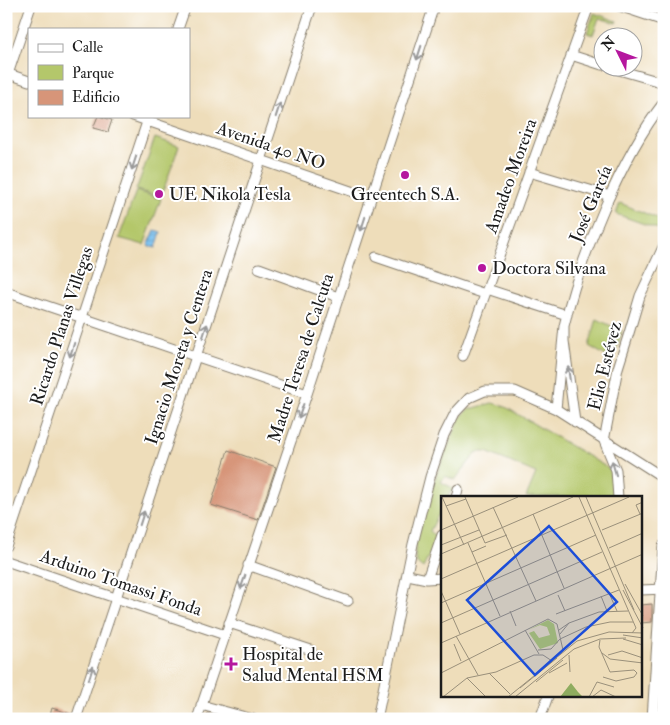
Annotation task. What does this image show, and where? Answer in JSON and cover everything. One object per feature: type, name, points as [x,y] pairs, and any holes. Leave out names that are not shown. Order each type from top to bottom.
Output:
[{"type":"main road","points":[[653,719],[663,588],[664,546]]},
{"type":"street","points":[[28,81],[7,76],[31,6]]},
{"type":"street","points":[[178,28],[186,6]]},
{"type":"street","name":"Ignacio Moreta y Centera","points":[[76,719],[312,6]]},
{"type":"street","name":"Madre Teresa de Calcuta","points":[[197,719],[307,394],[434,6]]},
{"type":"street","name":"Amadeo Moreira","points":[[463,356],[589,6]]},
{"type":"street","points":[[619,6],[664,21]]},
{"type":"street","points":[[571,55],[592,62]]},
{"type":"street","points":[[642,77],[664,83]]},
{"type":"street","name":"José García","points":[[556,409],[564,326],[567,315],[610,196],[644,132],[664,102]]},
{"type":"street","name":"Avenida 40 NO","points":[[148,119],[371,198]]},
{"type":"street","name":"Ricardo Planas Villegas","points":[[6,546],[148,119]]},
{"type":"street","points":[[529,172],[610,196]]},
{"type":"street","name":"Elio Estévez","points":[[604,441],[618,368],[640,296],[664,245]]},
{"type":"street","points":[[376,256],[567,315]]},
{"type":"street","points":[[259,268],[338,297]]},
{"type":"street","points":[[6,292],[307,394]]},
{"type":"street","name":"José García","points":[[564,326],[564,341],[575,422]]},
{"type":"street","points":[[377,719],[430,477],[444,435],[455,413],[469,398],[485,391],[499,389],[515,391],[556,409],[664,478]]},
{"type":"street","points":[[604,441],[616,470],[618,496]]},
{"type":"street","points":[[427,578],[441,538]]},
{"type":"street","name":"Arduino Tomassi Fonda","points":[[6,562],[224,636]]},
{"type":"street","points":[[248,565],[348,601]]},
{"type":"street","points":[[408,575],[441,578]]},
{"type":"street","points":[[642,590],[663,588]]},
{"type":"street","points":[[229,623],[311,650]]},
{"type":"street","points":[[540,719],[547,698]]},
{"type":"street","points":[[201,705],[253,719]]},
{"type":"green space","points":[[594,13],[617,21],[616,23],[599,18],[595,28],[592,28],[592,35],[587,33]]},
{"type":"green space","points":[[155,138],[179,146],[161,197],[136,190]]},
{"type":"green space","points":[[136,191],[161,199],[144,245],[119,238]]},
{"type":"green space","points":[[620,203],[664,221],[664,231],[616,214]]},
{"type":"green space","points":[[597,319],[622,331],[613,360],[589,346]]},
{"type":"green space","points":[[492,403],[504,406],[613,471],[615,496],[526,496],[536,473],[486,452],[477,452],[455,480],[445,476],[441,482],[453,488],[449,496],[441,496],[441,510],[430,531],[438,538],[423,568],[417,563],[415,552],[417,535],[430,492],[447,448],[460,418],[467,410]]},
{"type":"water","points":[[155,230],[161,232],[156,248],[148,246]]},
{"type":"building","points":[[97,118],[112,120],[108,132],[93,128]]},
{"type":"building","points":[[228,450],[276,467],[258,520],[211,505]]},
{"type":"building","points":[[652,604],[652,622],[642,623],[642,605]]},
{"type":"building","points":[[52,708],[71,714],[70,719],[49,719]]},
{"type":"building","points":[[207,713],[228,719],[205,719]]},
{"type":"place","name":"Greentech S.A.","points":[[405,175]]},
{"type":"place","name":"UE Nikola Tesla","points":[[159,194]]},
{"type":"place","name":"Doctora Silvana","points":[[482,268]]},
{"type":"place","name":"Hospital de Salud Mental HSM","points":[[231,664]]}]
